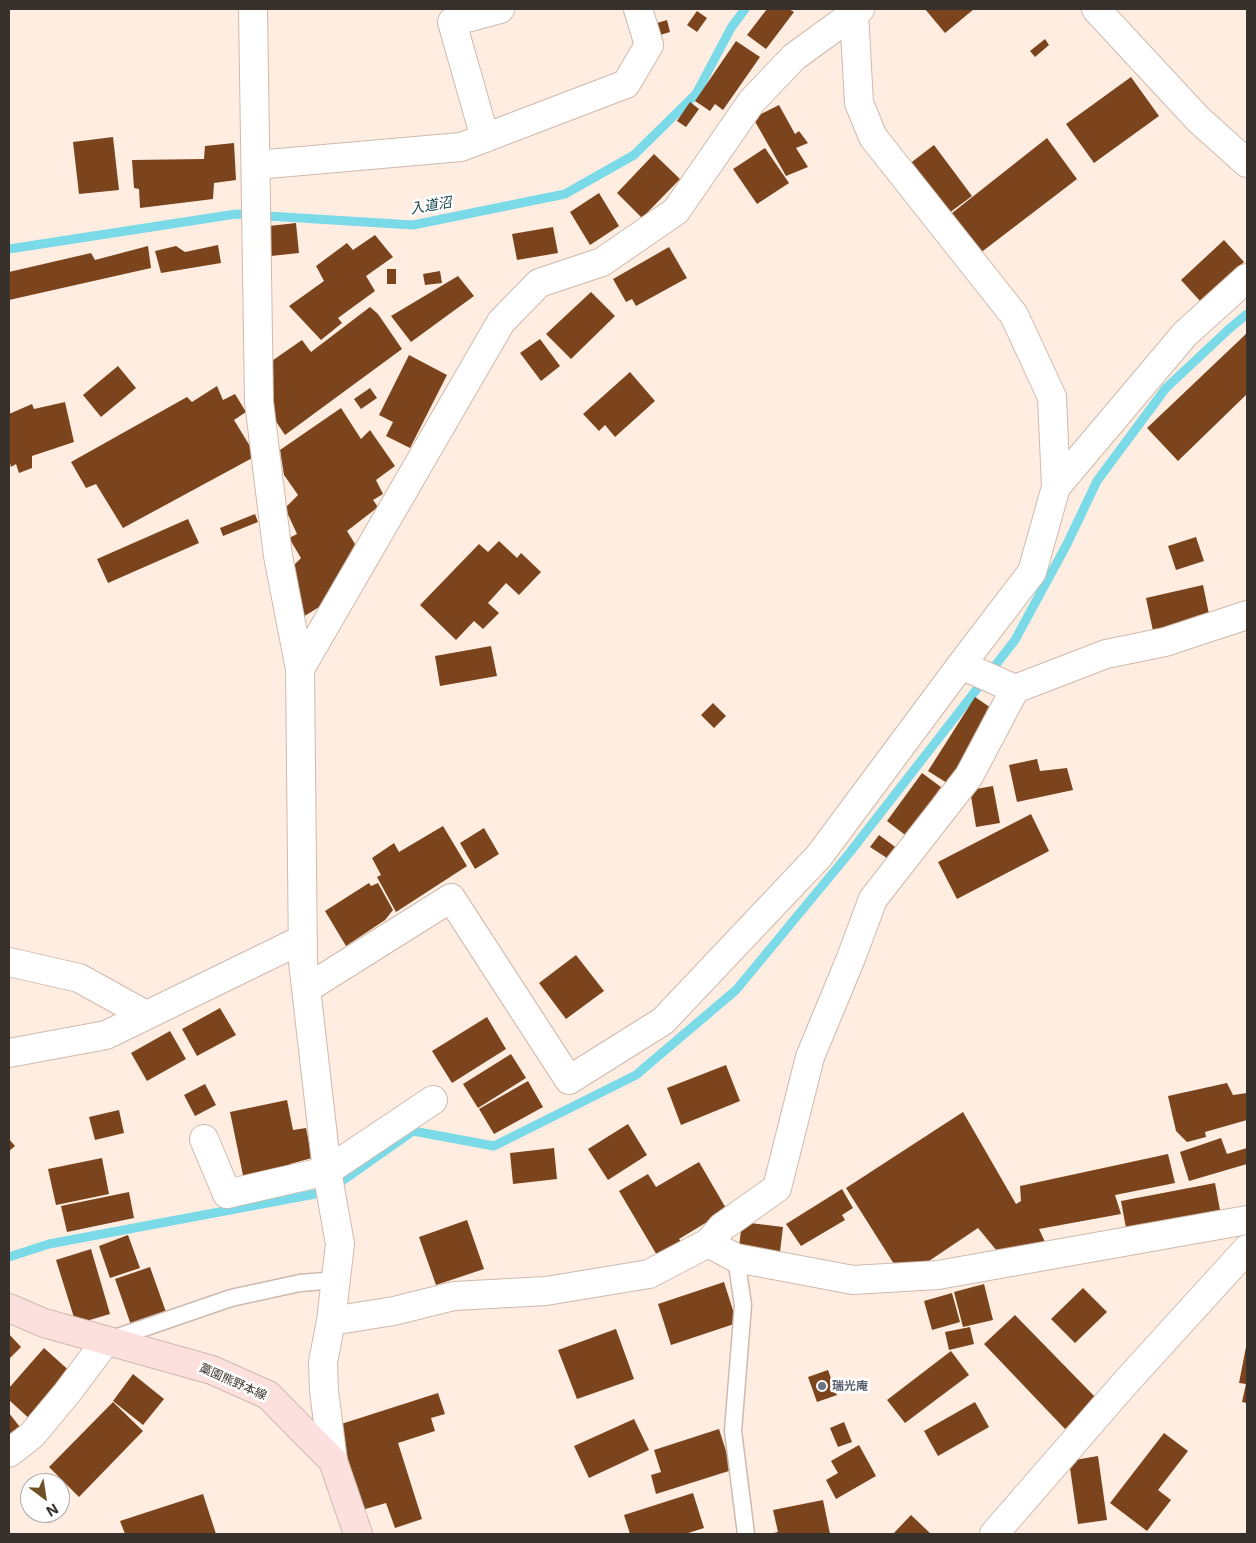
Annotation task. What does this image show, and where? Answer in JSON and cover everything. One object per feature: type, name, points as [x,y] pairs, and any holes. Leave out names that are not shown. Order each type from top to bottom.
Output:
[{"type":"main road","name":"藁園熊野本線","points":[[9,1308],[44,1323],[212,1370],[268,1395],[333,1461],[358,1534]]},
{"type":"street","points":[[253,9],[259,402],[278,556],[300,669],[303,962],[327,1171],[340,1244],[331,1320],[323,1362],[324,1391],[333,1461]]},
{"type":"street","points":[[485,138],[452,22],[500,9]]},
{"type":"street","points":[[256,164],[461,148],[626,84],[648,45],[638,9]]},
{"type":"street","points":[[1096,9],[1198,119],[1247,163]]},
{"type":"street","points":[[300,669],[501,322],[538,283],[602,262],[676,212],[752,101],[794,57],[857,11]]},
{"type":"street","points":[[306,989],[451,898],[569,1080],[663,1022],[819,856],[965,667],[1032,572],[1056,486],[1052,397],[1014,315],[873,138],[858,103],[857,11]]},
{"type":"street","points":[[1056,486],[1186,334],[1247,278]]},
{"type":"street","points":[[965,667],[1010,687],[1106,654],[1165,642],[1247,615]]},
{"type":"street","points":[[331,1320],[394,1311],[454,1296],[546,1290],[649,1274],[708,1244],[722,1227],[777,1188],[810,1057],[874,899],[969,776],[1010,687]]},
{"type":"street","points":[[9,1053],[106,1035],[303,939]]},
{"type":"street","points":[[9,962],[79,978],[146,1015]]},
{"type":"street","points":[[204,1140],[227,1194],[327,1171],[433,1100]]},
{"type":"street","points":[[708,1244],[736,1258],[853,1280],[938,1275],[1247,1220]]},
{"type":"street","points":[[994,1534],[1126,1382],[1247,1250]]},
{"type":"street","points":[[9,1453],[32,1435],[67,1393],[106,1341]]},
{"type":"lane","points":[[736,1258],[742,1306],[733,1431],[746,1534]]},
{"type":"lane","points":[[106,1341],[231,1298],[300,1283],[336,1280]]},
{"type":"building","points":[[767,9],[789,9],[794,12],[766,49],[747,35]]},
{"type":"building","points":[[925,9],[974,9],[945,33]]},
{"type":"building","points":[[697,11],[707,18],[697,32],[687,25]]},
{"type":"building","points":[[667,20],[670,32],[660,35],[657,23]]},
{"type":"building","points":[[1045,39],[1049,45],[1035,57],[1030,51]]},
{"type":"building","points":[[736,41],[760,57],[723,110],[715,104],[710,111],[695,101]]},
{"type":"building","points":[[1131,77],[1159,116],[1094,163],[1066,124]]},
{"type":"building","points":[[690,102],[699,109],[686,127],[677,121]]},
{"type":"building","points":[[779,105],[795,134],[799,131],[808,143],[796,148],[808,167],[786,176],[753,118]]},
{"type":"building","points":[[113,137],[119,190],[79,194],[73,142]]},
{"type":"building","points":[[1047,138],[1077,179],[975,257],[947,217]]},
{"type":"building","points":[[234,143],[236,180],[214,183],[213,199],[140,208],[139,189],[134,188],[132,160],[204,159],[205,146]]},
{"type":"building","points":[[934,145],[972,196],[945,216],[908,165]]},
{"type":"building","points":[[765,148],[789,183],[757,204],[733,169]]},
{"type":"building","points":[[654,154],[680,179],[642,218],[617,193]]},
{"type":"building","points":[[599,193],[619,226],[590,245],[570,212]]},
{"type":"building","points":[[296,223],[299,253],[271,256],[269,226]]},
{"type":"building","points":[[553,227],[558,253],[517,260],[512,234]]},
{"type":"building","points":[[375,235],[393,257],[366,276],[375,291],[338,318],[342,323],[321,340],[289,306],[324,281],[316,266],[347,243],[353,250]]},
{"type":"building","points":[[1224,240],[1244,262],[1201,302],[1181,280]]},
{"type":"building","points":[[218,245],[221,263],[161,273],[155,251],[176,246],[185,252]]},
{"type":"building","points":[[148,246],[151,268],[9,300],[9,272],[91,253],[95,260]]},
{"type":"building","points":[[669,247],[687,278],[636,306],[632,299],[626,302],[613,279]]},
{"type":"building","points":[[387,269],[396,269],[396,284],[387,284]]},
{"type":"building","points":[[440,271],[442,283],[425,285],[423,274]]},
{"type":"building","points":[[458,276],[474,296],[411,342],[391,316]]},
{"type":"building","points":[[591,292],[615,316],[571,359],[546,334]]},
{"type":"building","points":[[370,307],[378,314],[402,349],[285,435],[273,417],[266,365],[302,340],[311,352]]},
{"type":"building","points":[[1247,333],[1247,394],[1178,461],[1147,428]]},
{"type":"building","points":[[540,339],[560,366],[541,381],[520,353]]},
{"type":"building","points":[[409,355],[447,375],[410,448],[386,436],[393,422],[379,415]]},
{"type":"building","points":[[118,366],[136,388],[101,417],[83,395]]},
{"type":"building","points":[[630,372],[655,401],[615,437],[605,425],[599,431],[583,414]]},
{"type":"building","points":[[217,386],[223,400],[235,394],[246,412],[234,420],[256,456],[123,528],[96,484],[86,488],[71,462],[187,397],[192,402]]},
{"type":"building","points":[[370,388],[377,398],[361,409],[354,399]]},
{"type":"building","points":[[65,402],[74,442],[32,456],[32,468],[19,473],[16,464],[11,467],[9,458],[9,414],[32,404],[34,409]]},
{"type":"building","points":[[341,408],[361,439],[370,430],[395,466],[376,480],[383,494],[373,500],[378,507],[347,531],[355,544],[332,599],[303,617],[292,567],[301,558],[289,538],[297,534],[285,508],[298,495],[284,475],[280,450]]},
{"type":"building","points":[[255,514],[258,522],[223,536],[220,528]]},
{"type":"building","points":[[188,519],[199,543],[108,583],[97,559]]},
{"type":"building","points":[[1196,537],[1204,561],[1176,570],[1168,546]]},
{"type":"building","points":[[499,541],[517,558],[521,553],[541,572],[519,595],[506,583],[488,603],[499,613],[483,629],[474,621],[456,640],[420,605],[479,544],[488,552]]},
{"type":"building","points":[[1203,585],[1210,619],[1153,631],[1146,598]]},
{"type":"building","points":[[491,646],[497,676],[440,686],[435,656]]},
{"type":"building","points":[[975,697],[994,710],[947,783],[928,771]]},
{"type":"building","points":[[713,703],[726,716],[714,728],[701,715]]},
{"type":"building","points":[[1037,759],[1040,771],[1067,768],[1073,790],[1017,802],[1009,765]]},
{"type":"building","points":[[922,773],[941,787],[929,804],[933,807],[909,838],[887,821]]},
{"type":"building","points":[[993,786],[1000,823],[976,827],[970,790]]},
{"type":"building","points":[[1031,814],[1049,851],[957,899],[938,862]]},
{"type":"building","points":[[443,826],[467,866],[396,912],[377,877],[381,875],[372,858],[394,843],[399,852]]},
{"type":"building","points":[[484,828],[499,854],[475,869],[460,843]]},
{"type":"building","points":[[879,835],[898,849],[890,860],[870,847]]},
{"type":"building","points":[[369,883],[371,886],[378,883],[393,910],[385,920],[346,946],[325,911]]},
{"type":"building","points":[[576,955],[604,991],[566,1019],[539,983]]},
{"type":"building","points":[[220,1008],[236,1035],[197,1056],[182,1029]]},
{"type":"building","points":[[487,1017],[506,1049],[452,1083],[432,1051]]},
{"type":"building","points":[[170,1031],[186,1059],[147,1081],[131,1053]]},
{"type":"building","points":[[511,1054],[526,1078],[478,1108],[463,1084]]},
{"type":"building","points":[[726,1065],[740,1101],[681,1125],[667,1088]]},
{"type":"building","points":[[528,1081],[543,1107],[494,1134],[479,1109]]},
{"type":"building","points":[[1227,1083],[1233,1095],[1247,1093],[1247,1120],[1205,1132],[1206,1137],[1187,1142],[1176,1131],[1168,1096]]},
{"type":"building","points":[[205,1084],[216,1105],[195,1116],[184,1095]]},
{"type":"building","points":[[287,1100],[293,1130],[306,1128],[312,1158],[290,1164],[292,1175],[245,1185],[230,1112]]},
{"type":"building","points":[[119,1110],[124,1133],[95,1140],[89,1117]]},
{"type":"building","points":[[963,1112],[1016,1204],[1021,1201],[1020,1186],[1168,1154],[1175,1183],[1115,1195],[1121,1214],[1039,1229],[1045,1242],[997,1251],[978,1228],[923,1265],[894,1264],[846,1188]]},
{"type":"building","points":[[628,1124],[647,1155],[608,1180],[588,1149]]},
{"type":"building","points":[[1221,1138],[1227,1154],[1247,1148],[1247,1164],[1189,1181],[1180,1152]]},
{"type":"building","points":[[9,1139],[15,1146],[9,1151]]},
{"type":"building","points":[[554,1148],[557,1179],[513,1184],[510,1153]]},
{"type":"building","points":[[102,1158],[109,1194],[56,1205],[48,1169]]},
{"type":"building","points":[[699,1162],[727,1210],[679,1239],[685,1248],[661,1262],[619,1191],[648,1174],[656,1187]]},
{"type":"building","points":[[1215,1183],[1220,1210],[1126,1228],[1121,1201]]},
{"type":"building","points":[[842,1189],[853,1208],[842,1215],[845,1220],[801,1246],[786,1224]]},
{"type":"building","points":[[129,1192],[134,1218],[67,1232],[61,1206]]},
{"type":"building","points":[[467,1220],[484,1269],[436,1285],[419,1237]]},
{"type":"building","points":[[742,1222],[783,1227],[780,1252],[739,1247]]},
{"type":"building","points":[[128,1235],[140,1268],[110,1278],[99,1246]]},
{"type":"building","points":[[91,1249],[110,1314],[76,1324],[56,1260]]},
{"type":"building","points":[[150,1267],[166,1312],[131,1325],[115,1279]]},
{"type":"building","points":[[724,1282],[737,1323],[671,1345],[658,1304]]},
{"type":"building","points":[[984,1284],[993,1320],[963,1327],[954,1292]]},
{"type":"building","points":[[1083,1288],[1107,1312],[1075,1343],[1051,1319]]},
{"type":"building","points":[[952,1293],[960,1322],[932,1330],[924,1301]]},
{"type":"building","points":[[1015,1315],[1097,1399],[1065,1429],[984,1344]]},
{"type":"building","points":[[970,1327],[974,1344],[949,1350],[945,1332]]},
{"type":"building","points":[[616,1329],[634,1379],[577,1399],[558,1350]]},
{"type":"building","points":[[9,1334],[21,1347],[9,1359]]},
{"type":"building","points":[[1246,1347],[1247,1403],[1242,1402],[1246,1384],[1239,1383]]},
{"type":"building","points":[[44,1348],[74,1375],[32,1421],[9,1400],[9,1388]]},
{"type":"building","points":[[951,1351],[969,1375],[905,1423],[887,1400]]},
{"type":"building","name":"瑞光庵","points":[[828,1370],[837,1395],[817,1402],[808,1377]]},
{"type":"building","points":[[133,1374],[164,1399],[143,1425],[113,1401]]},
{"type":"building","points":[[438,1393],[445,1414],[431,1418],[435,1431],[398,1443],[422,1519],[395,1528],[386,1503],[362,1510],[335,1426]]},
{"type":"building","points":[[113,1402],[143,1431],[79,1497],[70,1488],[70,1473],[55,1473],[49,1467]]},
{"type":"building","points":[[975,1402],[989,1427],[938,1456],[924,1431]]},
{"type":"building","points":[[9,1413],[23,1431],[9,1443]]},
{"type":"building","points":[[634,1419],[649,1450],[589,1478],[574,1446]]},
{"type":"building","points":[[844,1422],[852,1442],[838,1447],[830,1428]]},
{"type":"building","points":[[719,1429],[732,1470],[656,1494],[651,1475],[661,1472],[654,1450]]},
{"type":"building","points":[[1164,1433],[1188,1451],[1158,1490],[1171,1500],[1147,1531],[1110,1503]]},
{"type":"building","points":[[859,1445],[876,1476],[836,1499],[826,1480],[838,1473],[831,1461]]},
{"type":"building","points":[[1098,1456],[1107,1520],[1078,1524],[1069,1461]]},
{"type":"building","points":[[693,1493],[704,1528],[685,1534],[630,1534],[624,1515]]},
{"type":"building","points":[[203,1494],[216,1534],[125,1534],[120,1521]]},
{"type":"building","points":[[823,1500],[830,1534],[769,1534],[778,1532],[773,1510]]},
{"type":"building","points":[[911,1515],[931,1534],[893,1534]]},
{"type":"waterway","name":"入道沼","points":[[9,249],[236,214],[413,225],[565,194],[634,155],[696,94],[731,28],[745,9]]},
{"type":"waterway","points":[[9,1257],[49,1244],[315,1194],[342,1181],[413,1131],[494,1146],[636,1075],[736,990],[851,851],[1015,640],[1067,544],[1097,481],[1166,388],[1247,314]]},
{"type":"place","name":"瑞光庵","points":[[822,1386]]}]
